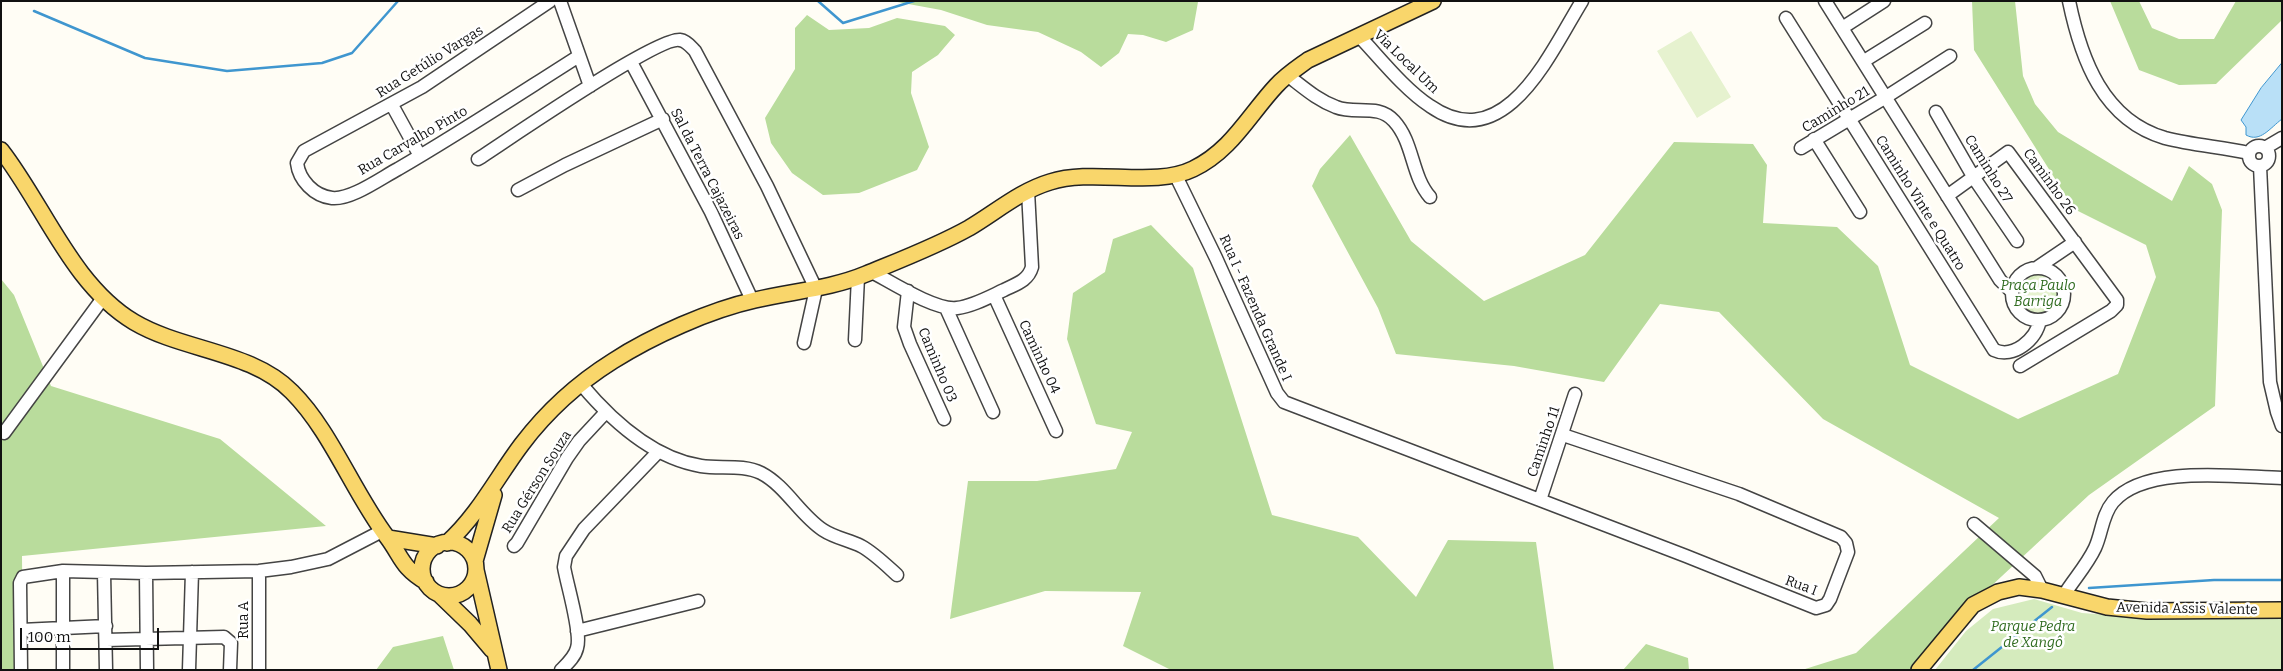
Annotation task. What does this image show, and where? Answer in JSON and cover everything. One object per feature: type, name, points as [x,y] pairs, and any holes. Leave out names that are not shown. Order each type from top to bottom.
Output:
[{"type":"main road","points":[[426,582],[423,574],[425,558],[471,519],[534,428],[552,409],[581,384],[634,348],[692,322],[752,300],[816,289],[865,274],[968,228],[1028,190],[1052,181],[1065,178],[1176,176],[1207,162],[1221,151],[1287,75],[1308,60],[1434,1]]},
{"type":"main road","points":[[1,150],[80,271],[103,298],[134,322],[154,332],[255,367],[284,385],[304,406],[324,435],[359,497],[403,564],[426,582],[475,629],[495,654]]},
{"type":"main road","points":[[440,595],[460,594],[474,580],[486,516],[500,478]]},
{"type":"main road","points":[[385,535],[464,547],[476,566],[499,670]]},
{"type":"main road","name":"Avenida Assis Valente","points":[[1919,670],[1951,629],[1979,601],[1998,592],[2019,588],[2042,590],[2107,607],[2147,611],[2282,610]]},
{"type":"street","name":"Rua Getúlio Vargas","points":[[321,142],[392,105],[550,1]]},
{"type":"street","points":[[560,1],[590,86]]},
{"type":"street","name":"Via Local Um","points":[[1359,36],[1429,106],[1450,117],[1472,120],[1485,118],[1504,111],[1525,90],[1582,1]]},
{"type":"street","points":[[1825,1],[2000,280],[2012,292]]},
{"type":"street","points":[[2069,1],[2088,67],[2103,94],[2113,107],[2128,120],[2145,130],[2163,137],[2249,153]]},
{"type":"street","points":[[1842,28],[1879,4]]},
{"type":"street","name":"Caminho Vinte e Quatro","points":[[1786,18],[1994,350],[2007,353],[2022,346],[2035,334],[2040,320]]},
{"type":"street","points":[[1864,61],[1926,23]]},
{"type":"street","points":[[478,159],[590,86],[632,62],[671,41],[680,40],[687,43],[695,51],[767,186],[816,289],[804,343]]},
{"type":"street","name":"Rua Carvalho Pinto","points":[[321,142],[304,151],[299,157],[297,163],[298,173],[306,185],[319,194],[332,198],[343,197],[359,191],[445,142],[579,56]]},
{"type":"street","name":"Caminho 21","points":[[1800,148],[1950,56]]},
{"type":"street","name":"Sal da Terra Cajazeiras","points":[[632,62],[711,212],[752,300]]},
{"type":"street","points":[[1287,75],[1320,100],[1338,108],[1383,112],[1394,121],[1407,141],[1418,178],[1430,197]]},
{"type":"street","points":[[392,105],[420,156]]},
{"type":"street","name":"Caminho 27","points":[[1936,112],[1974,178],[2017,241]]},
{"type":"street","points":[[518,190],[565,165],[663,119]]},
{"type":"street","points":[[2249,153],[2256,146],[2265,148],[2282,138]]},
{"type":"street","points":[[1814,140],[1860,212]]},
{"type":"street","points":[[2260,166],[2268,160],[2269,154],[2265,148]]},
{"type":"street","name":"Caminho 26","points":[[1947,196],[2008,152],[2074,242]]},
{"type":"street","points":[[2249,153],[2250,162],[2260,166]]},
{"type":"street","points":[[2260,166],[2270,382],[2282,426]]},
{"type":"street","name":"Rua I - Fazenda Grande I","points":[[1176,176],[1280,398],[1290,406],[1418,454]]},
{"type":"street","points":[[855,340],[865,274],[946,308],[964,307],[1022,281],[1030,274],[1032,266],[1028,190]]},
{"type":"street","points":[[2020,366],[2102,317],[2118,305],[2113,295],[2074,242],[2038,267],[2024,272],[2018,278],[2012,292],[2013,301],[2023,315],[2040,320],[2055,314],[2062,306],[2064,296],[2063,285],[2058,276],[2049,270],[2038,267]]},
{"type":"street","name":"Caminho 03","points":[[908,292],[904,327],[944,419]]},
{"type":"street","name":"Caminho 04","points":[[994,295],[1056,431]]},
{"type":"street","points":[[4,433],[103,298]]},
{"type":"street","points":[[946,308],[993,412]]},
{"type":"street","points":[[581,384],[606,412],[639,440],[658,452],[687,464],[703,467],[742,468],[761,473],[786,494],[822,530],[864,547],[897,575]]},
{"type":"street","name":"Caminho 11","points":[[1540,500],[1563,436],[1575,394]]},
{"type":"street","name":"Rua Gérson Souza","points":[[514,546],[567,458],[579,441],[606,412]]},
{"type":"street","name":"Rua I","points":[[1418,454],[1816,608],[1826,605],[1830,599],[1848,552],[1846,543],[1841,537],[1739,494],[1674,471],[1563,436]]},
{"type":"street","points":[[561,670],[569,662],[578,647],[577,631],[564,567],[566,556],[584,529],[658,452]]},
{"type":"street","points":[[2064,595],[2095,548],[2107,511],[2114,501],[2132,487],[2172,478],[2282,478]]},
{"type":"street","points":[[1974,524],[2035,576],[2042,590]]},
{"type":"street","points":[[21,670],[21,580],[23,577],[39,573],[63,571],[146,573],[260,571],[328,559],[385,535]]},
{"type":"street","points":[[63,571],[63,670]]},
{"type":"street","name":"Rua A","points":[[259,670],[260,571]]},
{"type":"street","points":[[189,670],[192,572]]},
{"type":"street","points":[[104,573],[106,670]]},
{"type":"street","points":[[146,573],[147,670]]},
{"type":"street","points":[[577,631],[698,601]]},
{"type":"street","points":[[21,630],[106,626]]},
{"type":"street","points":[[106,640],[224,637],[231,643],[230,670]]},
{"type":"green space","points":[[892,1],[1198,2],[1193,30],[1166,42],[1143,35],[1128,34],[1119,53],[1101,67],[1081,52],[1038,32],[987,25],[941,10]]},
{"type":"green space","points":[[1972,1],[2015,1],[2023,76],[2035,104],[2058,132],[2172,201],[2189,166],[2212,184],[2222,210],[2215,406],[2089,495],[1973,603],[1912,670],[1802,670],[1856,653],[1999,518],[1823,419],[1719,312],[1660,304],[1604,382],[1514,366],[1396,354],[1378,308],[1312,186],[1320,169],[1350,135],[1411,241],[1484,301],[1585,255],[1674,142],[1753,144],[1767,165],[1763,223],[1837,227],[1878,266],[1910,365],[2018,419],[2118,374],[2156,277],[2146,245],[2074,209],[1974,50]]},
{"type":"green space","points":[[2110,1],[2139,1],[2152,28],[2179,39],[2214,39],[2236,1],[2282,1],[2282,20],[2216,84],[2179,85],[2139,70]]},
{"type":"green space","points":[[807,15],[829,30],[869,28],[897,18],[945,26],[955,35],[938,55],[912,72],[911,93],[929,147],[917,170],[859,193],[823,195],[792,173],[771,143],[765,118],[795,69],[795,28]]},
{"type":"green space","points":[[1691,31],[1731,97],[1697,118],[1657,51]]},
{"type":"green space","points":[[1151,225],[1193,268],[1272,515],[1358,537],[1416,597],[1448,540],[1536,542],[1554,670],[1171,670],[1123,646],[1141,592],[1045,591],[950,619],[968,481],[1037,481],[1116,469],[1132,432],[1096,424],[1067,339],[1073,293],[1105,272],[1113,239]]},
{"type":"green space","name":"Praça Paulo Barriga","points":[[2038,273],[2053,279],[2059,294],[2053,309],[2038,315],[2023,309],[2017,294],[2023,279]]},
{"type":"green space","points":[[2039,275],[2056,301],[2036,314],[2019,289]]},
{"type":"green space","points":[[1,279],[14,295],[51,386],[220,439],[326,526],[22,556],[23,670],[1,670]]},
{"type":"green space","name":"Parque Pedra de Xangô","points":[[2034,599],[2082,613],[2167,619],[2282,618],[2282,670],[1935,670],[1966,631],[1993,609]]},
{"type":"green space","points":[[443,636],[454,670],[376,670],[393,647]]},
{"type":"green space","points":[[1646,644],[1688,658],[1689,670],[1623,670]]},
{"type":"water","points":[[2282,63],[2282,119],[2260,136],[2251,137],[2246,135],[2246,127],[2241,120],[2261,88]]},
{"type":"waterway","points":[[34,11],[145,58],[227,71],[322,63],[352,53],[398,1]]},
{"type":"waterway","points":[[818,1],[843,23],[914,1]]},
{"type":"waterway","points":[[2089,588],[2214,580],[2282,580]]},
{"type":"waterway","points":[[1973,670],[2052,607]]}]
